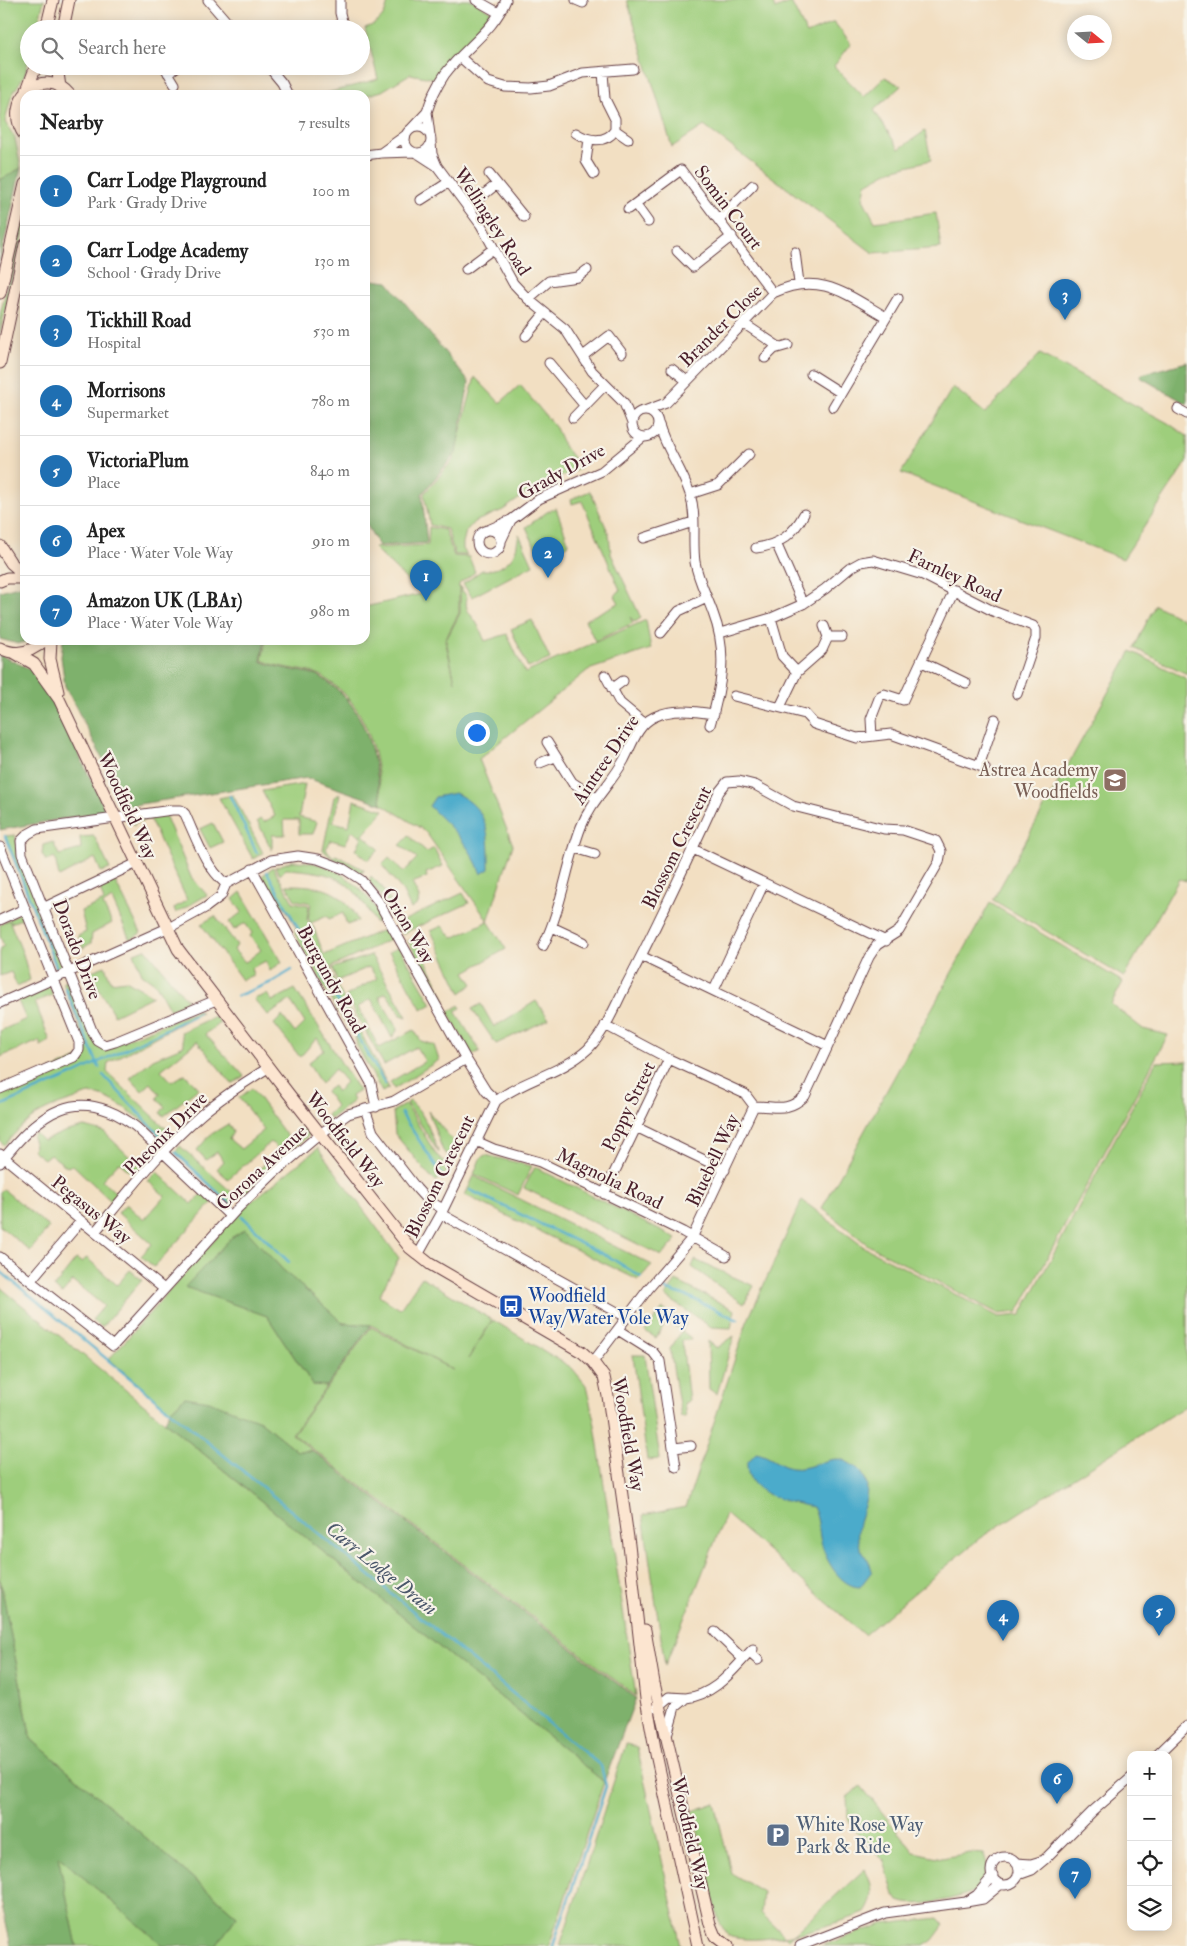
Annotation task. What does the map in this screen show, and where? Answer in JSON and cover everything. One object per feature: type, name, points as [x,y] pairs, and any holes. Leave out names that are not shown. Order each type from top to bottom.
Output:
[{"type":"street","points":[[48,20],[53,0]]},
{"type":"street","points":[[65,20],[69,0]]},
{"type":"street","points":[[208,0],[223,20]]},
{"type":"street","points":[[340,0],[342,20]]},
{"type":"street","points":[[476,0],[499,14]]},
{"type":"street","points":[[381,153],[408,132],[427,112],[437,87],[460,57],[494,22],[506,0]]},
{"type":"street","points":[[460,57],[488,82],[505,87],[531,88],[549,86],[583,73],[633,69]]},
{"type":"street","points":[[603,72],[605,98],[615,119],[615,130]]},
{"type":"street","points":[[27,90],[33,75]]},
{"type":"street","points":[[60,75],[66,90]]},
{"type":"street","points":[[170,75],[175,84]]},
{"type":"street","points":[[276,75],[286,90]]},
{"type":"street","points":[[27,90],[42,84],[61,90]]},
{"type":"street","points":[[20,98],[16,108],[16,120],[20,127]]},
{"type":"street","name":"Wellingley Road","points":[[427,112],[432,154],[437,166],[481,225],[493,250],[513,283],[528,299],[565,330],[605,385],[624,403],[644,411]]},
{"type":"street","points":[[370,154],[415,152],[427,149],[430,137],[422,128],[408,132]]},
{"type":"street","points":[[615,130],[628,139]]},
{"type":"street","points":[[576,133],[589,140],[602,139],[615,130]]},
{"type":"street","points":[[408,132],[406,146],[415,152]]},
{"type":"street","points":[[589,140],[586,161],[594,174]]},
{"type":"street","name":"Wellingley Road","points":[[415,152],[437,166]]},
{"type":"street","name":"Somin Court","points":[[648,222],[632,206],[681,170],[773,293]]},
{"type":"street","points":[[489,174],[524,217]]},
{"type":"street","points":[[421,200],[449,182]]},
{"type":"street","points":[[468,207],[497,184]]},
{"type":"street","points":[[719,219],[753,185]]},
{"type":"street","points":[[0,293],[20,206]]},
{"type":"street","points":[[677,251],[693,267],[732,236]]},
{"type":"street","points":[[466,269],[493,250]]},
{"type":"street","points":[[795,252],[799,283]]},
{"type":"street","points":[[0,362],[20,268]]},
{"type":"street","points":[[528,299],[549,281],[578,277],[587,270]]},
{"type":"street","name":"Brander Close","points":[[658,423],[666,403],[773,293],[799,283],[817,283],[836,289],[886,317]]},
{"type":"street","points":[[833,407],[898,298]]},
{"type":"street","points":[[526,336],[545,313]]},
{"type":"street","points":[[743,323],[783,346],[765,358]]},
{"type":"street","points":[[583,356],[609,336],[622,353]]},
{"type":"street","points":[[548,363],[585,406]]},
{"type":"street","points":[[672,369],[687,381]]},
{"type":"street","points":[[811,374],[841,393]]},
{"type":"street","points":[[573,418],[605,385]]},
{"type":"street","name":"Wellingley Road","points":[[624,403],[632,424]]},
{"type":"street","name":"Brander Close","points":[[644,411],[666,403]]},
{"type":"street","points":[[1178,409],[1187,414]]},
{"type":"street","points":[[666,446],[635,433],[632,424],[634,416],[644,411],[654,414],[666,446],[676,461],[690,494],[695,563],[720,633],[723,670],[720,692],[710,725]]},
{"type":"street","points":[[645,437],[654,434],[658,423]]},
{"type":"street","name":"Grady Drive","points":[[627,450],[632,424]]},
{"type":"street","name":"Grady Drive","points":[[488,530],[511,520],[539,499],[602,471],[645,437]]},
{"type":"street","points":[[690,494],[718,485],[749,454]]},
{"type":"street","points":[[756,548],[785,539],[797,528],[804,514]]},
{"type":"street","name":"Grady Drive","points":[[501,542],[511,520]]},
{"type":"street","points":[[644,538],[693,522]]},
{"type":"street","points":[[488,530],[497,533],[501,542],[498,550],[494,553],[484,554],[480,550],[478,540],[488,530]]},
{"type":"street","points":[[776,543],[803,604]]},
{"type":"street","points":[[0,546],[11,563],[20,571]]},
{"type":"street","name":"Farnley Road","points":[[720,633],[771,618],[803,604],[850,568],[861,562],[873,560],[923,575],[992,611],[1033,626],[1036,630],[1036,638],[1017,694]]},
{"type":"street","points":[[0,581],[20,577]]},
{"type":"street","points":[[872,736],[871,719],[880,696],[884,694],[903,700],[954,590]]},
{"type":"street","points":[[661,633],[679,611],[707,598]]},
{"type":"street","points":[[771,618],[782,656],[797,672]]},
{"type":"street","points":[[780,707],[797,672],[822,650],[828,637],[824,626]]},
{"type":"street","points":[[828,637],[842,637]]},
{"type":"street","points":[[15,653],[36,648],[39,645]]},
{"type":"street","name":"Woodfield Way","points":[[51,645],[50,659],[59,699]]},
{"type":"street","name":"Woodfield Way","points":[[0,648],[15,653],[34,664],[59,699],[178,949],[268,1068],[410,1248],[418,1255],[582,1352],[593,1362],[604,1377],[629,1545],[651,1727],[698,1946]]},
{"type":"street","points":[[922,662],[966,683]]},
{"type":"street","points":[[605,675],[620,703],[644,723]]},
{"type":"street","points":[[612,689],[623,681]]},
{"type":"street","points":[[734,696],[805,714],[814,724],[857,738],[891,734],[982,767],[995,719]]},
{"type":"street","name":"Aintree Drive","points":[[543,946],[552,927],[581,827],[596,798],[624,761],[644,723],[663,713],[693,711],[714,714]]},
{"type":"street","points":[[546,742],[572,782],[596,798]]},
{"type":"street","points":[[540,763],[555,757]]},
{"type":"street","name":"Blossom Crescent","points":[[418,1255],[442,1212],[496,1101],[507,1092],[573,1061],[589,1047],[605,1025],[642,956],[719,792],[727,782],[739,781],[754,785],[802,808],[884,829],[903,830],[936,841],[941,851],[939,862],[899,931],[877,945],[869,957],[805,1096],[795,1106],[784,1108],[754,1106]]},
{"type":"street","points":[[115,818],[181,810],[185,814],[207,863],[226,884]]},
{"type":"street","name":"Dorado Drive","points":[[115,818],[37,829],[28,834],[22,841],[22,854],[45,907],[68,972],[93,1033],[98,1041],[106,1045],[216,1000]]},
{"type":"street","points":[[0,847],[79,1042],[79,1050],[74,1057],[0,1089]]},
{"type":"street","points":[[575,848],[595,854]]},
{"type":"street","points":[[693,849],[886,941]]},
{"type":"street","name":"Orion Way","points":[[167,928],[205,908],[221,896],[226,884],[272,860],[298,856],[318,859],[344,870],[361,880],[378,901],[466,1059],[486,1091],[496,1101]]},
{"type":"street","points":[[45,907],[137,864]]},
{"type":"street","name":"Burgundy Road","points":[[252,869],[371,1083],[376,1107]]},
{"type":"street","points":[[714,990],[764,883]]},
{"type":"street","points":[[0,920],[24,909]]},
{"type":"street","points":[[552,927],[584,942]]},
{"type":"street","points":[[0,1003],[167,928]]},
{"type":"street","points":[[642,956],[828,1046]]},
{"type":"street","name":"Bluebell Way","points":[[593,1362],[626,1317],[692,1238],[726,1170],[754,1106],[745,1094],[669,1059],[605,1025]]},
{"type":"street","name":"Corona Avenue","points":[[31,1280],[106,1343],[113,1346],[230,1216],[274,1173],[320,1134],[348,1114],[394,1101],[466,1059]]},
{"type":"street","name":"Poppy Street","points":[[604,1194],[669,1059]]},
{"type":"street","name":"Pheonix Drive","points":[[95,1232],[164,1152],[202,1114],[268,1068]]},
{"type":"street","points":[[1,1158],[33,1125],[48,1113],[74,1106],[88,1106],[123,1117],[164,1152],[230,1216]]},
{"type":"street","points":[[365,1109],[372,1132],[426,1200],[442,1212],[626,1317]]},
{"type":"street","points":[[636,1127],[726,1170]]},
{"type":"street","name":"Magnolia Road","points":[[476,1141],[494,1149],[540,1162],[726,1256]]},
{"type":"street","name":"Pegasus Way","points":[[1,1158],[164,1289]]},
{"type":"street","points":[[0,1257],[31,1280],[81,1221]]},
{"type":"street","points":[[618,1330],[654,1352],[660,1361],[676,1467]]},
{"type":"street","points":[[674,1448],[691,1446]]},
{"type":"street","name":"Woodfield Way","points":[[629,1545],[659,1704],[710,1924],[715,1936],[728,1946]]},
{"type":"street","points":[[715,1632],[758,1660]]},
{"type":"street","points":[[659,1704],[672,1696],[686,1698],[701,1695],[713,1689],[749,1654]]},
{"type":"street","name":"Woodfield Way","points":[[667,1736],[675,1707],[686,1698]]},
{"type":"street","name":"Woodfield Way","points":[[651,1727],[652,1716],[659,1704]]},
{"type":"street","points":[[1161,1751],[1187,1726]]},
{"type":"street","points":[[800,1946],[885,1913],[983,1899],[1001,1884],[1013,1882],[1018,1875],[1032,1870],[1093,1811],[1127,1781]]},
{"type":"street","points":[[966,1902],[978,1895],[992,1876],[992,1866],[997,1859],[1006,1857],[1016,1862],[1031,1864],[1044,1860]]},
{"type":"street","points":[[1016,1862],[1018,1875]]},
{"type":"street","points":[[992,1876],[1001,1884]]},
{"type":"green space","points":[[0,0],[44,0],[39,20],[20,20],[20,75],[24,75],[11,97],[5,122],[15,138],[20,169],[0,180]]},
{"type":"green space","points":[[388,0],[472,0],[495,14],[436,79],[410,74],[382,91],[370,95],[370,90],[338,90],[378,79],[370,48],[370,26],[375,24],[384,15]]},
{"type":"green space","points":[[627,0],[772,0],[775,9],[791,2],[807,34],[834,22],[851,44],[834,66],[864,97],[885,77],[901,86],[874,110],[899,149],[925,131],[931,160],[891,170],[866,184],[863,199],[875,222],[936,213],[941,248],[873,253],[704,126],[672,147]]},
{"type":"green space","points":[[20,169],[0,261],[0,180]]},
{"type":"green space","points":[[20,231],[20,247],[0,333],[0,315]]},
{"type":"green space","points":[[370,280],[388,282],[469,382],[456,453],[422,494],[427,543],[379,546],[370,531]]},
{"type":"green space","points":[[1040,354],[1168,423],[1187,436],[1187,462],[1123,559],[901,473],[953,387],[985,413]]},
{"type":"green space","points":[[1187,362],[1187,404],[1140,377],[1142,374]]},
{"type":"green space","points":[[475,377],[500,403],[520,385],[556,428],[564,446],[581,468],[530,491],[503,510],[474,522],[466,531],[463,543],[463,549],[467,555],[455,555],[447,529],[430,525],[424,494],[453,460]]},
{"type":"green space","points":[[590,491],[609,534],[611,554],[641,618],[635,622],[630,617],[633,623],[595,641],[585,620],[619,603],[615,596],[620,590],[582,501],[572,504],[571,499]]},
{"type":"green space","points":[[556,508],[569,544],[550,556],[536,549],[526,527]]},
{"type":"green space","points":[[429,527],[445,530],[454,556],[469,557],[475,572],[459,584],[459,613],[445,640],[455,681],[446,640],[460,613],[460,587],[467,597],[466,605],[468,611],[485,641],[507,634],[525,673],[646,620],[651,649],[588,670],[479,759],[513,845],[488,921],[425,831],[382,804],[378,771],[370,738],[356,708],[346,695],[319,675],[262,660],[265,645],[370,645],[370,606],[421,594],[374,548],[428,545]]},
{"type":"green space","points":[[519,534],[533,565],[472,597],[463,584],[482,570],[496,569],[508,562],[515,552]]},
{"type":"green space","points":[[20,586],[20,643],[0,639],[0,591]]},
{"type":"green space","points":[[1155,605],[1187,621],[1187,674],[1134,648]]},
{"type":"green space","points":[[532,620],[550,659],[528,668],[511,629]]},
{"type":"green space","points":[[62,645],[264,645],[261,661],[319,676],[345,697],[355,710],[373,755],[382,804],[307,778],[127,806],[65,686],[61,657]]},
{"type":"green space","points":[[1131,651],[1187,679],[1187,881],[1179,879],[1124,977],[993,900]]},
{"type":"green space","points":[[0,655],[32,670],[52,699],[106,811],[0,830]]},
{"type":"green space","points":[[305,784],[299,817],[317,822],[313,834],[299,834],[299,820],[284,820],[285,835],[272,835],[272,850],[257,821],[261,819],[264,822],[275,816],[262,791]]},
{"type":"green space","points":[[340,794],[333,822],[349,826],[354,800],[384,810],[363,835],[379,849],[368,860],[356,850],[362,837],[352,831],[345,844],[331,840],[326,849],[333,857],[336,855],[364,870],[362,873],[332,858],[323,850],[334,797]]},
{"type":"green space","points":[[233,795],[263,853],[253,859],[219,798]]},
{"type":"green space","points":[[163,814],[166,817],[191,877],[207,895],[176,913],[174,908],[187,900],[150,819],[135,823],[134,826],[131,819]]},
{"type":"green space","points":[[213,823],[223,842],[210,848],[200,829]]},
{"type":"green space","points":[[15,835],[20,858],[64,967],[57,969],[5,836]]},
{"type":"green space","points":[[94,836],[110,869],[101,872],[95,858],[59,877],[55,858],[46,861],[42,854],[43,845],[53,842],[59,855],[81,849],[80,837]]},
{"type":"green space","points":[[409,836],[427,852],[434,848],[443,866],[426,873],[427,877],[412,883],[419,897],[418,904],[411,909],[402,890],[382,865],[389,858],[404,872],[417,858],[400,845]]},
{"type":"green space","points":[[292,861],[321,865],[346,877],[366,895],[382,919],[375,923],[358,896],[340,880],[317,872],[303,870],[286,869],[280,875],[275,867]]},
{"type":"green space","points":[[273,867],[293,902],[309,905],[307,920],[313,926],[324,955],[388,928],[392,939],[331,967],[332,976],[389,1088],[382,1092],[357,1046],[355,1036],[338,1012],[295,934],[296,927],[284,906],[278,905],[262,876]]},
{"type":"green space","points":[[371,876],[382,887],[398,914],[392,916],[386,903],[369,881]]},
{"type":"green space","points":[[115,881],[141,933],[130,940],[112,899],[103,905],[112,923],[92,934],[91,943],[83,948],[78,936],[86,932],[81,911],[104,901],[100,889]]},
{"type":"green space","points":[[286,885],[309,886],[337,895],[345,901],[358,921],[347,925],[343,913],[329,919],[327,916],[311,923],[308,918],[311,903],[295,900]]},
{"type":"green space","points":[[241,892],[282,962],[270,971],[266,961],[251,968],[253,975],[242,980],[201,924],[215,916],[237,945],[234,950],[245,962],[261,950],[250,936],[252,933],[245,923],[234,930],[229,922],[242,912],[233,899]]},
{"type":"green space","points":[[463,893],[469,903],[402,934],[396,924]]},
{"type":"green space","points":[[990,903],[1123,982],[1111,1004],[1143,1029],[1168,1035],[1018,1312],[999,1314],[868,1245],[822,1208]]},
{"type":"green space","points":[[23,911],[26,917],[11,923],[9,920],[23,954],[30,980],[17,986],[11,972],[0,976],[0,948],[4,946],[0,936],[0,925]]},
{"type":"green space","points":[[488,921],[506,949],[465,972],[473,984],[461,993],[431,931],[442,926],[453,938]]},
{"type":"green space","points":[[415,938],[446,1001],[443,1003],[408,941]]},
{"type":"green space","points":[[399,947],[432,1004],[422,1010],[389,952]]},
{"type":"green space","points":[[146,949],[187,1000],[170,1010],[156,984],[142,974],[134,953]]},
{"type":"green space","points":[[371,955],[407,1017],[401,1015],[386,993],[379,997],[398,1029],[392,1038],[371,999],[358,1007],[379,1048],[414,1030],[421,1041],[434,1045],[439,1060],[394,1089],[390,1082],[425,1061],[416,1047],[384,1065],[346,996],[377,978],[369,967],[337,981],[333,968]]},
{"type":"green space","points":[[105,966],[111,982],[126,980],[153,996],[114,1015],[89,972]]},
{"type":"green space","points":[[69,980],[104,1048],[197,1011],[201,1012],[108,1063],[107,1072],[172,1134],[165,1140],[141,1119],[120,1105],[100,1095],[91,1094],[84,1095],[34,1116],[4,1145],[0,1141],[0,1093],[83,1056],[86,1046],[63,982]]},
{"type":"green space","points":[[49,986],[53,995],[35,1002],[50,1041],[41,1046],[39,1041],[0,1057],[0,1031],[26,1019],[18,1001]]},
{"type":"green space","points":[[295,989],[359,1091],[351,1096],[353,1101],[330,1119],[327,1115],[336,1106],[326,1091],[333,1086],[337,1092],[346,1082],[335,1069],[321,1084],[308,1063],[324,1050],[317,1038],[300,1057],[274,1024],[282,1016],[295,1033],[305,1023],[290,1000],[268,1016],[254,999],[267,994],[272,1001]]},
{"type":"green space","points":[[536,1001],[549,1019],[496,1044],[472,1009],[481,1004],[494,1027]]},
{"type":"green space","points":[[459,1005],[461,1008],[455,1011],[480,1051],[472,1055],[448,1013]]},
{"type":"green space","points":[[215,1016],[220,1023],[205,1034],[244,1076],[232,1084],[197,1041],[161,1070],[172,1082],[185,1074],[199,1088],[164,1116],[160,1113],[165,1107],[157,1098],[160,1094],[151,1083],[142,1091],[130,1078],[153,1059],[184,1046],[181,1032]]},
{"type":"green space","points":[[1187,1061],[1187,1405],[980,1538],[864,1635],[726,1514],[665,1666],[643,1515],[686,1507],[747,1322],[802,1200],[864,1247],[999,1317],[1021,1315],[1156,1062]]},
{"type":"green space","points":[[252,1088],[289,1139],[302,1128],[310,1134],[240,1197],[236,1192],[279,1150],[271,1142],[228,1179],[217,1169],[224,1161],[217,1152],[206,1160],[197,1150],[210,1135],[228,1124],[233,1132],[229,1139],[241,1149],[264,1130],[239,1098]]},
{"type":"green space","points":[[410,1101],[424,1118],[439,1153],[407,1103]]},
{"type":"green space","points":[[406,1104],[435,1153],[449,1167],[443,1180],[439,1178],[437,1181],[431,1178],[395,1134],[393,1111]]},
{"type":"green space","points":[[428,1111],[459,1148],[454,1160],[443,1151]]},
{"type":"green space","points":[[84,1127],[104,1132],[142,1169],[136,1177],[119,1162],[102,1180],[117,1194],[111,1201],[73,1165],[67,1167],[50,1154],[44,1159],[32,1150],[35,1146],[32,1137],[35,1133],[43,1141],[64,1132]]},
{"type":"green space","points":[[180,1146],[237,1197],[230,1204],[175,1152]]},
{"type":"green space","points":[[318,1148],[399,1258],[379,1296],[400,1309],[422,1277],[492,1320],[468,1359],[493,1320],[572,1368],[586,1385],[595,1425],[636,1696],[293,1434],[371,1327],[453,1370],[371,1325],[343,1323],[283,1270],[245,1230],[231,1238],[186,1287],[267,1316],[313,1385],[327,1386],[292,1434],[313,1451],[297,1451],[260,1421],[185,1397],[170,1411],[109,1359],[241,1210]]},
{"type":"green space","points":[[485,1155],[532,1166],[518,1195],[474,1174],[480,1159]]},
{"type":"green space","points":[[535,1167],[677,1239],[662,1256],[524,1188]]},
{"type":"green space","points":[[157,1172],[192,1204],[203,1192],[213,1202],[154,1267],[141,1256],[152,1244],[118,1213],[126,1204],[144,1220],[165,1196],[148,1181]]},
{"type":"green space","points":[[474,1176],[652,1265],[638,1280],[465,1195]]},
{"type":"green space","points":[[3,1189],[49,1227],[30,1251],[0,1226],[0,1192]]},
{"type":"green space","points":[[245,1229],[283,1270],[343,1323],[371,1325],[327,1386],[313,1385],[267,1316],[185,1287],[231,1238]]},
{"type":"green space","points":[[87,1258],[117,1285],[130,1270],[142,1280],[102,1327],[92,1320],[104,1306],[73,1281],[62,1294],[54,1287],[76,1259],[81,1262]]},
{"type":"green space","points":[[695,1260],[754,1286],[744,1304],[692,1267]]},
{"type":"green space","points":[[676,1281],[735,1310],[731,1328],[711,1327],[665,1296]]},
{"type":"green space","points":[[0,1287],[604,1782],[549,1946],[216,1946],[237,1916],[31,1739],[0,1579]]},
{"type":"green space","points":[[663,1309],[686,1324],[682,1331],[667,1320],[656,1338],[645,1331]]},
{"type":"green space","points":[[682,1331],[692,1339],[682,1341],[689,1401],[684,1403],[686,1417],[681,1417],[670,1349]]},
{"type":"green space","points":[[734,1336],[717,1394],[709,1389],[708,1341],[717,1348]]},
{"type":"green space","points":[[633,1355],[645,1355],[660,1459],[647,1460]]},
{"type":"green space","points":[[185,1397],[209,1401],[260,1421],[297,1451],[313,1451],[636,1698],[604,1782],[165,1422],[170,1411]]},
{"type":"green space","points":[[0,1579],[31,1739],[237,1916],[216,1946],[164,1946],[58,1856],[77,1946],[11,1946],[0,1896]]},
{"type":"green space","points":[[626,1744],[637,1747],[681,1946],[560,1946]]},
{"type":"green space","points":[[861,1786],[914,1852],[942,1858],[970,1853],[984,1854],[988,1868],[978,1890],[950,1899],[927,1903],[916,1904],[898,1901],[894,1895],[884,1861],[855,1831],[848,1818],[847,1797]]},
{"type":"green space","points":[[715,1803],[731,1873],[763,1892],[761,1913],[785,1936],[762,1939],[731,1937],[719,1922],[693,1811]]},
{"type":"green space","points":[[57,1855],[164,1946],[77,1946]]},
{"type":"green space","points":[[865,1869],[870,1880],[872,1897],[865,1913],[834,1924],[793,1934]]},
{"type":"green space","points":[[938,1918],[944,1925],[933,1940],[924,1946],[821,1946],[883,1924]]},
{"type":"water","points":[[455,793],[467,799],[475,807],[485,824],[489,845],[489,869],[481,874],[477,863],[466,845],[429,806],[435,797]]},
{"type":"water","points":[[756,1453],[791,1468],[804,1468],[828,1460],[840,1459],[857,1468],[864,1477],[867,1495],[858,1534],[860,1548],[872,1571],[860,1587],[846,1582],[834,1571],[823,1549],[813,1507],[792,1503],[770,1495],[753,1483],[748,1474],[747,1463]]},
{"type":"waterway","points":[[230,796],[257,853]]},
{"type":"waterway","points":[[5,836],[57,969]]},
{"type":"waterway","points":[[267,872],[313,955]]},
{"type":"waterway","points":[[237,996],[272,982],[292,970]]},
{"type":"waterway","points":[[322,974],[385,1084]]},
{"type":"waterway","points":[[65,988],[99,1067]]},
{"type":"waterway","points":[[0,1106],[72,1075],[199,1013]]},
{"type":"waterway","points":[[103,1075],[165,1141]]},
{"type":"waterway","points":[[401,1113],[442,1175]]},
{"type":"waterway","points":[[175,1152],[231,1205]]},
{"type":"waterway","points":[[470,1190],[611,1258],[641,1277]]},
{"type":"waterway","points":[[242,1216],[289,1262]]},
{"type":"waterway","name":"Carr Lodge Drain","points":[[0,1271],[601,1766],[606,1786],[553,1946]]},
{"type":"waterway","points":[[665,1289],[689,1297],[738,1320]]},
{"type":"place","name":"Tickhill Road","points":[[1065,320]]},
{"type":"place","name":"Carr Lodge Academy","points":[[548,578]]},
{"type":"place","name":"Carr Lodge Playground","points":[[426,601]]},
{"type":"place","name":"Astrea Academy Woodfields","points":[[1115,780]]},
{"type":"place","name":"Woodfield Way/Water Vole Way","points":[[511,1306]]},
{"type":"place","name":"VictoriaPlum","points":[[1159,1636]]},
{"type":"place","name":"Morrisons","points":[[1003,1641]]},
{"type":"place","name":"Apex","points":[[1057,1804]]},
{"type":"place","name":"White Rose Way Park & Ride","points":[[778,1835]]},
{"type":"place","name":"Amazon UK (LBA1)","points":[[1075,1899]]}]
